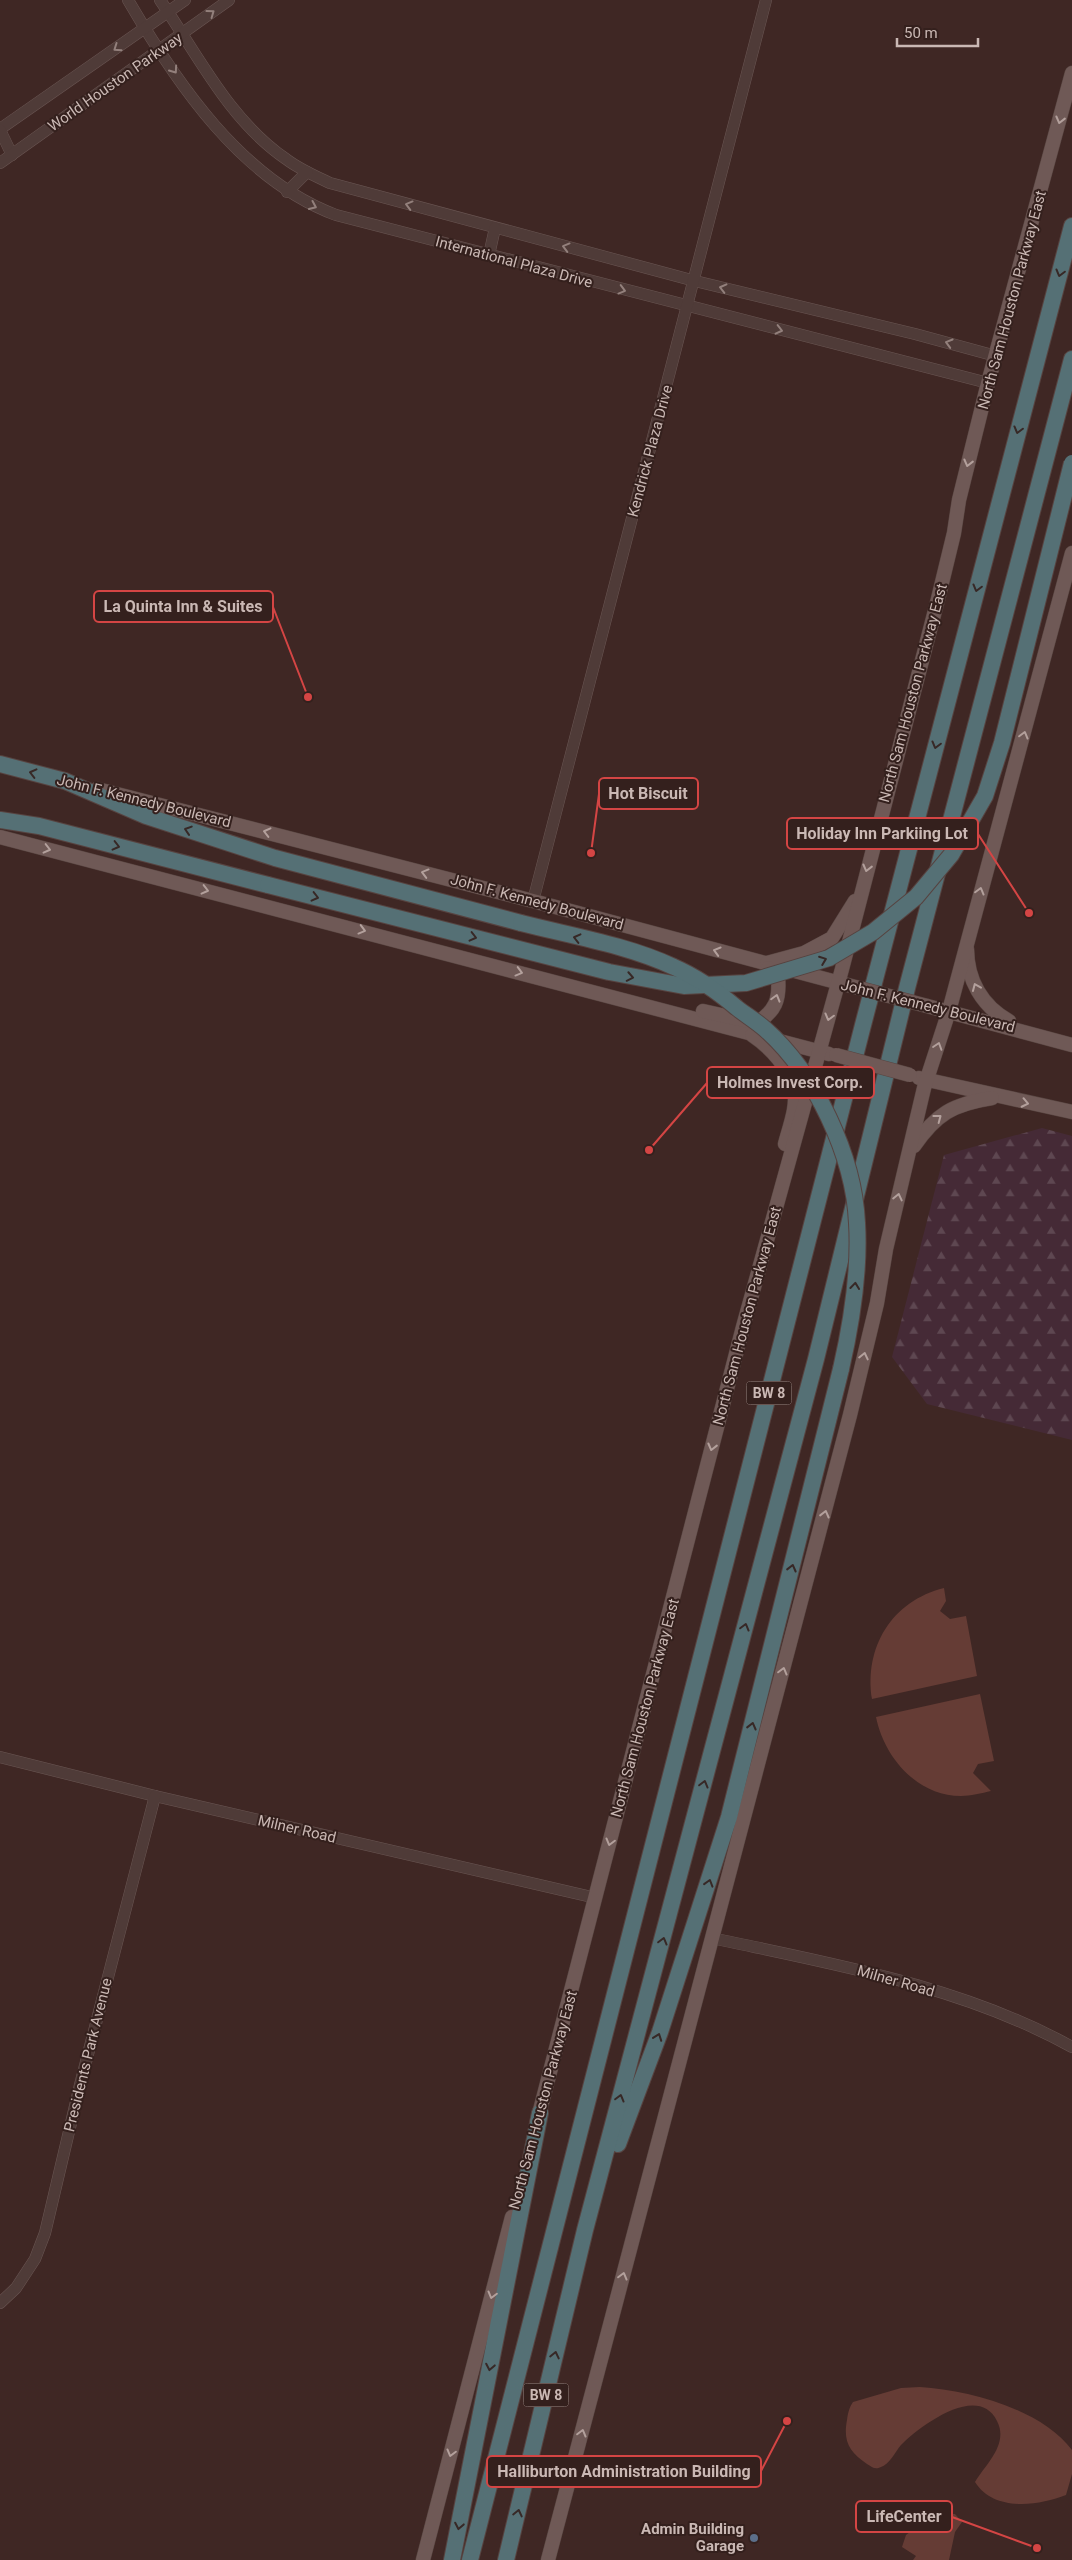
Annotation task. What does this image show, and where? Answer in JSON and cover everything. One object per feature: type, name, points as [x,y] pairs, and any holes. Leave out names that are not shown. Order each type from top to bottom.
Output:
[{"type":"highway","name":"BW 8","points":[[470,2560],[862,1025],[1072,226]]},
{"type":"highway","name":"BW 8","points":[[506,2560],[585,2230],[811,1378],[907,988],[1072,359]]},
{"type":"highway","points":[[0,820],[39,826],[609,972],[684,986],[746,983],[829,958],[872,932],[916,897],[951,855],[985,796],[1002,743],[1072,463]]},
{"type":"highway","name":"John F. Kennedy Boulevard","points":[[0,764],[65,781]]},
{"type":"highway","points":[[65,781],[146,816],[275,858],[622,949],[673,966],[692,976],[765,1029],[806,1076],[821,1101],[836,1135],[852,1188],[858,1221],[855,1287],[850,1328],[841,1369],[729,1817],[660,2032],[585,2230]]},
{"type":"highway","points":[[452,2560],[540,2113]]},
{"type":"main road","name":"North Sam Houston Parkway East","points":[[423,2560],[770,1231],[838,983],[938,599],[954,533],[959,500],[988,383],[1072,73]]},
{"type":"main road","points":[[548,2560],[850,1415],[908,1155],[927,1080],[1020,753],[1072,553]]},
{"type":"main road","name":"John F. Kennedy Boulevard","points":[[65,781],[533,901],[764,964],[1072,1044]]},
{"type":"main road","points":[[0,837],[927,1080],[997,1097],[1072,1112]]},
{"type":"main road","points":[[638,1004],[674,1005],[756,1022],[770,1014],[776,1002],[779,987],[778,978],[764,964],[804,953],[832,938],[862,889]]},
{"type":"main road","points":[[967,938],[967,959],[975,986],[981,997],[992,1012],[1024,1030]]},
{"type":"main road","points":[[745,1031],[760,1041],[777,1057],[789,1075],[795,1091],[793,1112],[779,1172],[770,1231]]},
{"type":"main road","points":[[908,1155],[928,1126],[950,1109],[966,1102],[997,1097]]},
{"type":"street","name":"International Plaza Drive","points":[[128,0],[160,50],[220,131],[254,167],[287,192],[310,206],[336,215],[688,307],[988,383]]},
{"type":"street","name":"International Plaza Drive","points":[[160,0],[221,94],[267,144],[307,172],[347,188],[495,228],[695,281],[914,334],[996,356]]},
{"type":"street","name":"World Houston Parkway","points":[[0,130],[185,0]]},
{"type":"street","name":"World Houston Parkway","points":[[0,163],[228,0]]},
{"type":"street","name":"Kendrick Plaza Drive","points":[[533,901],[695,281],[766,0]]},
{"type":"street","points":[[0,130],[12,154]]},
{"type":"street","points":[[287,192],[307,172]]},
{"type":"street","points":[[489,255],[495,228]]},
{"type":"street","name":"Milner Road","points":[[0,1757],[154,1796],[596,1898]]},
{"type":"street","name":"Presidents Park Avenue","points":[[0,2303],[16,2288],[35,2259],[45,2232],[80,2085],[154,1796]]},
{"type":"street","name":"Milner Road","points":[[712,1938],[848,1967],[952,1997],[1018,2021],[1072,2047]]},
{"type":"green space","points":[[1042,1128],[1072,1136],[1072,1440],[927,1404],[892,1357],[944,1155]]},
{"type":"shaded area","points":[[944,1588],[946,1601],[940,1611],[950,1619],[966,1616],[977,1676],[872,1699],[871,1680],[873,1662],[878,1644],[886,1629],[896,1615],[910,1604],[926,1594]]},
{"type":"shaded area","points":[[980,1694],[994,1761],[978,1764],[973,1773],[991,1791],[961,1796],[945,1794],[917,1782],[905,1772],[886,1746],[876,1717]]},
{"type":"shaded area","points":[[920,2387],[960,2392],[981,2397],[1003,2404],[1042,2423],[1059,2436],[1072,2450],[1072,2474],[1066,2495],[1043,2502],[1017,2504],[993,2498],[983,2492],[975,2482],[995,2453],[1000,2438],[1000,2429],[997,2421],[988,2410],[977,2406],[963,2407],[934,2419],[901,2445],[890,2461],[881,2467],[874,2468],[861,2460],[849,2445],[846,2434],[848,2413],[853,2402],[901,2388]]},
{"type":"shaded area","points":[[950,2514],[955,2514],[962,2522],[955,2532],[949,2560],[913,2560],[916,2556],[902,2547],[906,2535],[914,2529],[936,2531]]},
{"type":"place","name":"La Quinta Inn & Suites","points":[[308,697]]},
{"type":"place","name":"Hot Biscuit","points":[[591,853]]},
{"type":"place","name":"Holiday Inn Parkiing Lot","points":[[1029,913]]},
{"type":"place","name":"Holmes Invest Corp.","points":[[649,1150]]},
{"type":"place","name":"Halliburton Administration Building","points":[[787,2421]]},
{"type":"place","name":"Admin Building Garage","points":[[754,2538]]},
{"type":"place","name":"LifeCenter","points":[[1037,2548]]}]
